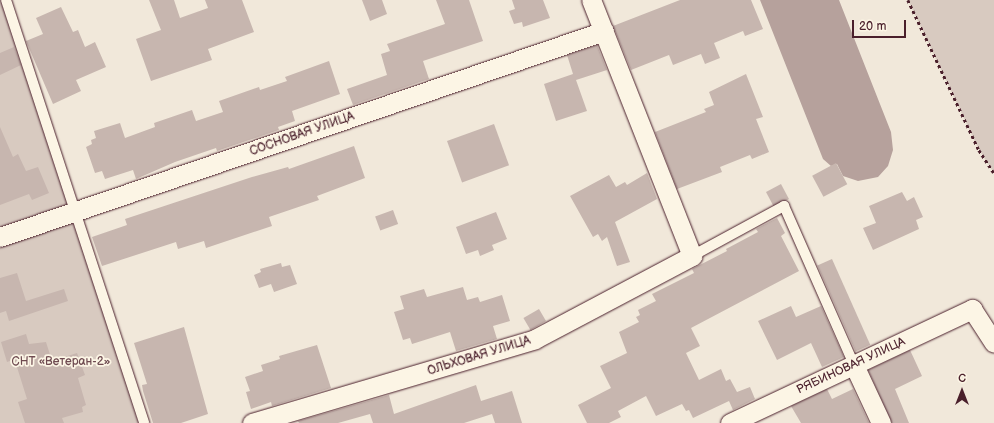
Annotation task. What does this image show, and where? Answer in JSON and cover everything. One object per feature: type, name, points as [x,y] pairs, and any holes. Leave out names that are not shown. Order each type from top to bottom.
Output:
[{"type":"street","points":[[591,0],[692,256]]},
{"type":"street","name":"СОСНОВАЯ УЛИЦА","points":[[0,237],[75,210],[604,32]]},
{"type":"street","name":"ОЛЬХОВАЯ УЛИЦА","points":[[252,423],[535,339],[692,256]]},
{"type":"street","name":"РЯБИНОВАЯ УЛИЦА","points":[[730,423],[972,310],[994,343]]},
{"type":"street","points":[[854,365],[881,423]]},
{"type":"lane","points":[[6,0],[144,423]]},
{"type":"lane","points":[[692,256],[784,206],[854,365]]},
{"type":"path","points":[[908,0],[979,150],[994,173]]},
{"type":"green space","name":"СНТ «Ветеран-2»","points":[[0,0],[6,0],[144,423],[0,423]]},
{"type":"green space","points":[[908,0],[994,0],[994,173],[979,150]]},
{"type":"shaded area","points":[[760,0],[839,0],[891,132],[893,150],[888,166],[878,177],[858,181],[843,176],[837,164],[831,166],[823,159]]},
{"type":"building","points":[[149,0],[174,0],[180,18],[208,8],[205,0],[242,0],[254,32],[208,49],[212,60],[151,81],[136,39],[161,30]]},
{"type":"building","points":[[362,0],[382,0],[387,14],[370,21]]},
{"type":"building","points":[[436,0],[469,0],[483,41],[423,61],[429,79],[353,105],[347,89],[387,75],[381,54],[390,51],[387,44],[445,24]]},
{"type":"building","points":[[512,0],[543,0],[550,18],[523,27],[522,22],[514,24],[509,11],[515,9]]},
{"type":"building","points":[[680,0],[751,0],[763,29],[745,36],[743,31],[714,43],[720,58],[705,64],[701,54],[673,65],[669,55],[631,70],[613,26]]},
{"type":"building","points":[[61,7],[73,32],[78,30],[85,47],[95,42],[106,67],[76,80],[81,91],[53,104],[26,41],[43,34],[36,18]]},
{"type":"building","points":[[597,45],[607,70],[576,80],[587,111],[556,121],[544,84],[573,74],[567,55]]},
{"type":"building","points":[[14,47],[21,65],[0,75],[0,53]]},
{"type":"building","points":[[329,61],[340,94],[292,111],[295,121],[278,127],[279,130],[217,151],[216,148],[175,162],[136,179],[133,170],[105,179],[102,171],[95,173],[86,147],[92,144],[91,140],[96,138],[94,131],[120,123],[125,138],[155,127],[154,123],[192,110],[196,121],[223,112],[219,101],[259,87],[260,90],[287,81],[285,77]]},
{"type":"building","points":[[746,74],[763,117],[756,119],[769,152],[752,159],[750,155],[720,167],[722,172],[677,189],[655,132],[706,112],[704,109],[714,105],[709,92]]},
{"type":"building","points":[[494,124],[509,165],[462,182],[447,141]]},
{"type":"building","points":[[0,127],[13,157],[18,154],[26,171],[38,167],[49,193],[32,200],[29,194],[0,205]]},
{"type":"building","points":[[354,146],[365,178],[317,196],[319,200],[269,217],[272,226],[206,248],[204,241],[178,249],[176,242],[102,266],[92,237],[127,225],[125,219],[252,177],[288,167],[289,169]]},
{"type":"building","points":[[836,163],[847,184],[823,197],[812,176]]},
{"type":"building","points":[[647,173],[657,199],[615,222],[630,262],[617,266],[607,237],[602,241],[598,234],[593,237],[570,196],[609,175],[616,187],[625,182],[627,185]]},
{"type":"building","points":[[781,184],[789,199],[774,207],[766,192]]},
{"type":"building","points":[[902,192],[907,201],[914,197],[923,217],[916,220],[919,229],[873,250],[863,228],[876,223],[869,206]]},
{"type":"building","points":[[393,210],[398,224],[380,231],[375,216]]},
{"type":"building","points":[[496,212],[507,239],[492,245],[494,250],[480,256],[478,250],[466,254],[456,227]]},
{"type":"building","points":[[777,218],[785,233],[781,236],[799,271],[691,328],[700,346],[686,353],[699,380],[721,369],[726,381],[730,379],[737,392],[750,387],[755,399],[733,410],[729,401],[693,418],[689,410],[686,411],[682,404],[656,416],[646,396],[618,411],[621,417],[609,423],[587,423],[578,405],[611,388],[600,366],[627,353],[619,332],[639,322],[636,317],[640,315],[638,310],[656,301],[652,294],[694,273],[692,269],[727,251],[726,249],[758,232],[756,229]]},
{"type":"building","points":[[832,259],[870,345],[856,351],[817,266]]},
{"type":"building","points":[[281,263],[282,267],[290,265],[297,284],[274,292],[271,284],[259,288],[254,275],[261,272],[260,269]]},
{"type":"building","points":[[17,273],[26,301],[64,289],[68,301],[9,321],[6,311],[0,313],[0,278]]},
{"type":"building","points":[[463,287],[467,300],[478,297],[480,302],[502,295],[510,321],[493,326],[497,339],[456,351],[450,332],[412,344],[410,338],[403,340],[394,312],[404,309],[400,296],[424,289],[427,297]]},
{"type":"building","points":[[791,306],[796,317],[821,306],[844,357],[822,367],[811,343],[777,360],[758,321]]},
{"type":"building","points":[[539,309],[546,321],[530,330],[523,318]]},
{"type":"building","points":[[184,327],[208,414],[181,423],[153,423],[142,385],[147,384],[134,343]]},
{"type":"building","points":[[26,334],[29,344],[46,342],[52,361],[77,353],[85,375],[78,378],[86,405],[82,407],[83,412],[62,418],[64,423],[25,423],[18,402],[27,399],[16,364],[13,360],[7,362],[1,342]]},
{"type":"building","points":[[317,345],[331,388],[272,406],[271,402],[251,409],[246,392],[250,391],[245,377],[263,371],[261,365],[280,359],[279,356]]},
{"type":"building","points":[[910,350],[922,376],[895,389],[909,423],[892,423],[868,370]]},
{"type":"building","points":[[476,385],[481,401],[512,391],[522,423],[495,423],[492,414],[464,423],[373,423],[370,414],[338,423],[299,423],[298,421],[389,395],[394,414]]},
{"type":"building","points":[[827,389],[832,399],[853,389],[869,423],[801,423],[791,406]]}]
